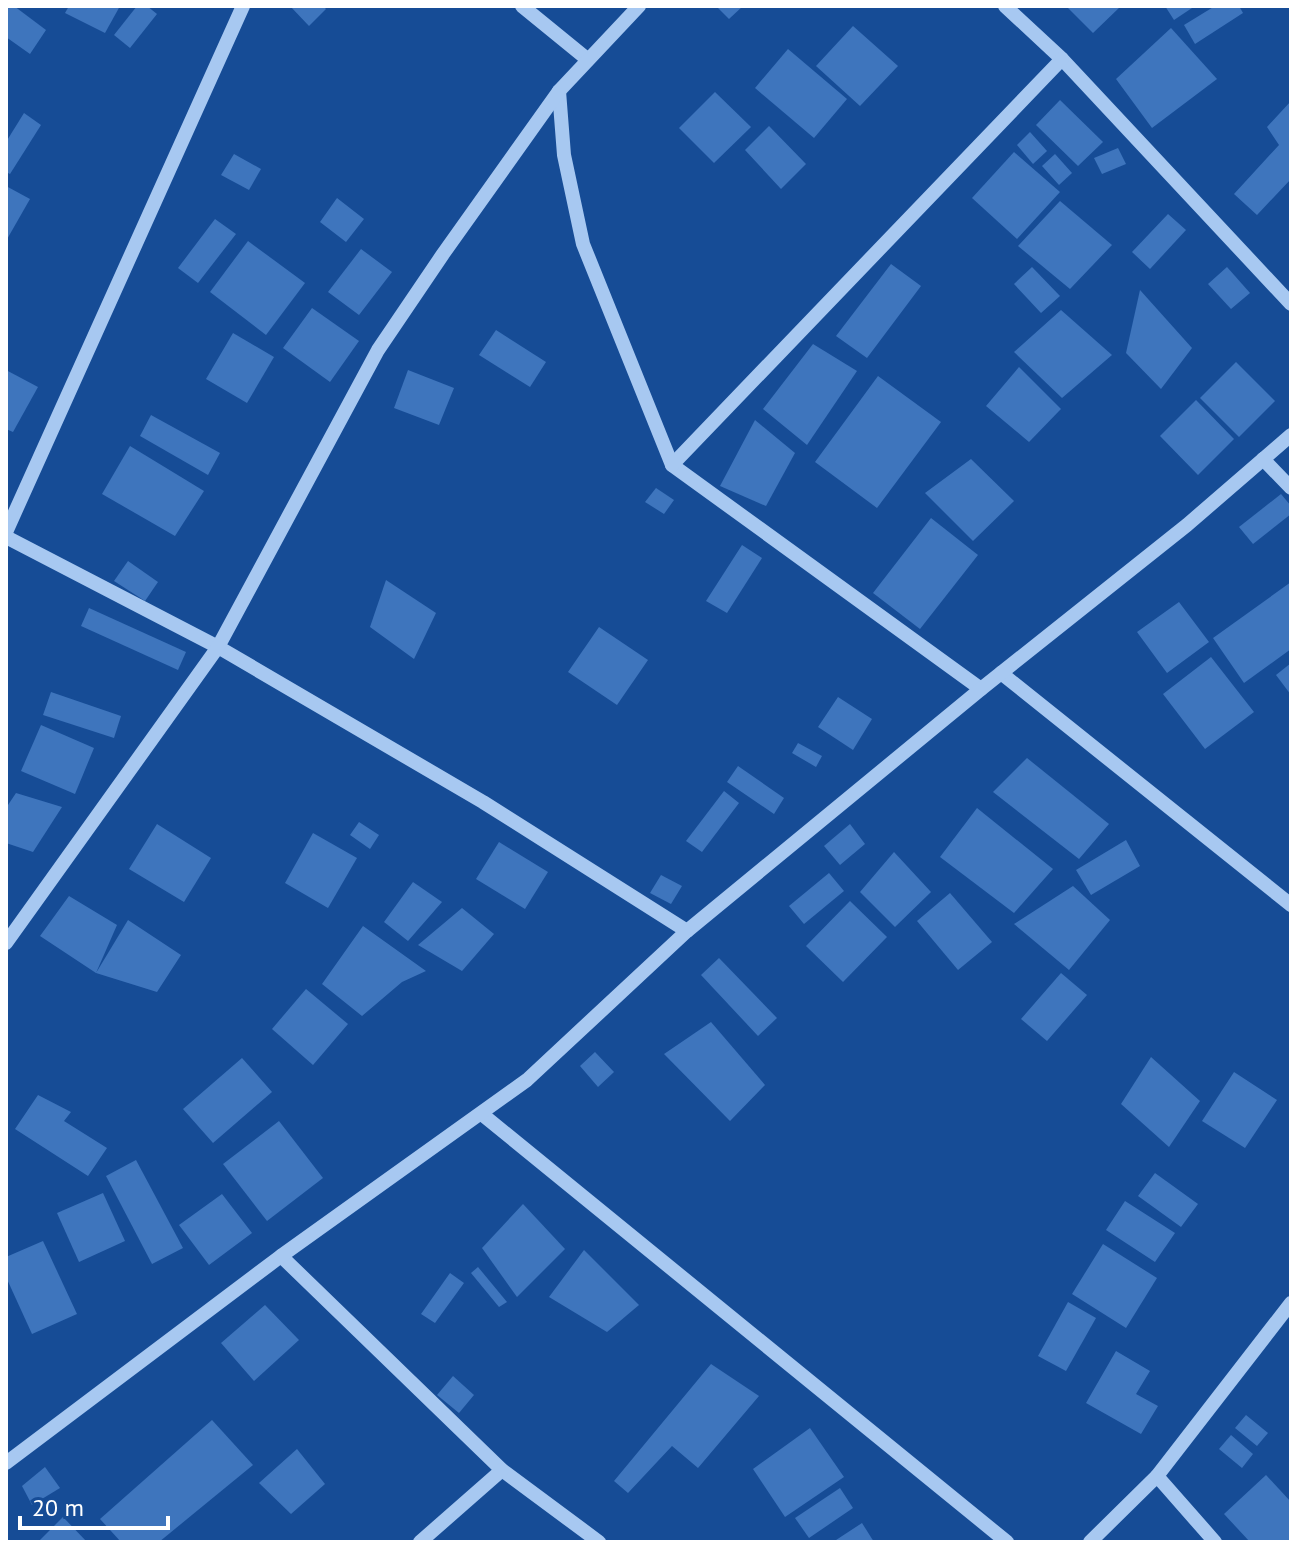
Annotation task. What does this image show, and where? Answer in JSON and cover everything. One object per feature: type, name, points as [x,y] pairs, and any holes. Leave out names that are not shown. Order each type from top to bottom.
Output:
[{"type":"street","points":[[243,6],[6,534],[218,647],[483,802],[687,931]]},
{"type":"street","points":[[522,6],[587,59]]},
{"type":"street","points":[[7,941],[218,647],[378,350],[480,198],[559,91],[639,6]]},
{"type":"street","points":[[1005,6],[1062,59],[1291,304]]},
{"type":"street","points":[[672,465],[1062,59]]},
{"type":"street","points":[[559,91],[564,155],[583,244],[672,465],[981,689]]},
{"type":"street","points":[[6,1463],[281,1256],[483,1115],[527,1080],[687,931],[981,689],[1187,525],[1291,435]]},
{"type":"street","points":[[1263,459],[1291,488]]},
{"type":"street","points":[[1001,673],[1291,905]]},
{"type":"street","points":[[483,1115],[1007,1542]]},
{"type":"street","points":[[281,1256],[502,1470],[599,1542]]},
{"type":"street","points":[[1090,1542],[1157,1476],[1291,1303]]},
{"type":"street","points":[[420,1542],[502,1470]]},
{"type":"street","points":[[1157,1476],[1215,1542]]},
{"type":"building","points":[[6,6],[14,6],[46,30],[30,54],[6,37]]},
{"type":"building","points":[[69,6],[120,6],[105,33],[65,13]]},
{"type":"building","points":[[137,6],[147,6],[157,14],[130,48],[114,35]]},
{"type":"building","points":[[290,6],[323,6],[326,9],[309,26]]},
{"type":"building","points":[[716,6],[743,6],[729,19]]},
{"type":"building","points":[[1066,6],[1121,6],[1093,33]]},
{"type":"building","points":[[1165,6],[1195,6],[1174,20]]},
{"type":"building","points":[[1215,6],[1239,6],[1243,13],[1195,44],[1184,25]]},
{"type":"building","points":[[853,26],[898,66],[860,106],[816,66]]},
{"type":"building","points":[[1171,28],[1217,79],[1152,128],[1116,79]]},
{"type":"building","points":[[788,49],[847,99],[814,138],[755,88]]},
{"type":"building","points":[[715,92],[751,127],[714,163],[679,128]]},
{"type":"building","points":[[1060,100],[1103,142],[1078,166],[1036,125]]},
{"type":"building","points":[[1291,101],[1291,179],[1257,215],[1234,194],[1279,145],[1267,127]]},
{"type":"building","points":[[24,113],[41,125],[10,174],[6,172],[6,142]]},
{"type":"building","points":[[769,126],[806,164],[781,189],[745,150]]},
{"type":"building","points":[[1030,132],[1047,151],[1033,164],[1017,145]]},
{"type":"building","points":[[1118,148],[1126,164],[1102,174],[1094,158]]},
{"type":"building","points":[[1014,152],[1060,192],[1017,239],[972,198]]},
{"type":"building","points":[[234,154],[261,169],[249,190],[221,175]]},
{"type":"building","points":[[1055,154],[1072,173],[1059,185],[1042,166]]},
{"type":"building","points":[[6,186],[30,199],[6,241]]},
{"type":"building","points":[[337,198],[364,219],[346,242],[320,222]]},
{"type":"building","points":[[1060,201],[1112,245],[1070,289],[1018,246]]},
{"type":"building","points":[[1168,214],[1186,230],[1150,269],[1132,252]]},
{"type":"building","points":[[215,219],[236,234],[198,283],[178,268]]},
{"type":"building","points":[[248,241],[305,283],[266,335],[210,292]]},
{"type":"building","points":[[361,249],[392,272],[359,315],[328,292]]},
{"type":"building","points":[[891,264],[921,286],[867,358],[836,336]]},
{"type":"building","points":[[1032,267],[1060,296],[1041,313],[1014,284]]},
{"type":"building","points":[[1227,267],[1250,293],[1231,309],[1208,284]]},
{"type":"building","points":[[1140,290],[1192,348],[1161,389],[1126,353]]},
{"type":"building","points":[[312,308],[359,341],[330,382],[283,348]]},
{"type":"building","points":[[1061,310],[1112,355],[1062,398],[1014,352]]},
{"type":"building","points":[[496,330],[546,362],[530,387],[479,355]]},
{"type":"building","points":[[233,333],[274,357],[247,403],[206,379]]},
{"type":"building","points":[[813,344],[857,371],[807,445],[763,409]]},
{"type":"building","points":[[1236,362],[1275,401],[1239,437],[1200,398]]},
{"type":"building","points":[[1019,367],[1061,409],[1029,442],[986,406]]},
{"type":"building","points":[[6,370],[38,387],[13,432],[6,429]]},
{"type":"building","points":[[408,370],[454,388],[439,425],[394,408]]},
{"type":"building","points":[[878,376],[941,422],[877,508],[815,462]]},
{"type":"building","points":[[1196,400],[1234,439],[1198,475],[1160,436]]},
{"type":"building","points":[[151,415],[220,453],[208,475],[140,436]]},
{"type":"building","points":[[755,420],[795,453],[766,506],[720,486]]},
{"type":"building","points":[[130,446],[204,491],[175,536],[102,494]]},
{"type":"building","points":[[971,459],[1014,501],[973,541],[925,493]]},
{"type":"building","points":[[656,488],[674,500],[664,514],[645,502]]},
{"type":"building","points":[[1281,494],[1291,506],[1291,514],[1253,544],[1239,527]]},
{"type":"building","points":[[931,518],[978,555],[920,629],[873,593]]},
{"type":"building","points":[[742,545],[762,558],[727,613],[706,601]]},
{"type":"building","points":[[128,561],[158,582],[145,601],[114,581]]},
{"type":"building","points":[[386,580],[436,613],[414,659],[370,627]]},
{"type":"building","points":[[1291,582],[1291,649],[1244,683],[1213,638]]},
{"type":"building","points":[[1179,602],[1209,642],[1167,673],[1137,632]]},
{"type":"building","points":[[89,608],[186,652],[178,670],[81,626]]},
{"type":"building","points":[[599,627],[648,660],[617,705],[568,672]]},
{"type":"building","points":[[1211,657],[1254,712],[1205,749],[1163,694]]},
{"type":"building","points":[[1291,663],[1291,695],[1276,675]]},
{"type":"building","points":[[51,692],[121,716],[114,738],[43,715]]},
{"type":"building","points":[[838,697],[872,719],[853,750],[818,727]]},
{"type":"building","points":[[41,725],[94,748],[75,794],[21,771]]},
{"type":"building","points":[[798,743],[822,756],[816,767],[792,753]]},
{"type":"building","points":[[1027,758],[1109,824],[1079,859],[993,792]]},
{"type":"building","points":[[738,766],[784,798],[774,814],[727,782]]},
{"type":"building","points":[[724,791],[739,803],[702,852],[686,841]]},
{"type":"building","points":[[16,793],[62,807],[33,852],[6,843],[6,808]]},
{"type":"building","points":[[977,808],[1053,869],[1014,913],[940,857]]},
{"type":"building","points":[[359,822],[379,835],[370,849],[350,835]]},
{"type":"building","points":[[157,824],[211,858],[184,902],[129,869]]},
{"type":"building","points":[[850,824],[865,844],[840,865],[824,846]]},
{"type":"building","points":[[313,833],[357,858],[328,908],[285,883]]},
{"type":"building","points":[[1126,840],[1140,866],[1091,895],[1076,870]]},
{"type":"building","points":[[499,842],[548,872],[525,909],[476,879]]},
{"type":"building","points":[[894,852],[931,892],[895,927],[860,892]]},
{"type":"building","points":[[829,873],[844,891],[804,924],[789,906]]},
{"type":"building","points":[[661,875],[682,886],[671,904],[650,893]]},
{"type":"building","points":[[413,882],[442,902],[408,941],[384,922]]},
{"type":"building","points":[[1073,886],[1110,920],[1069,970],[1014,924]]},
{"type":"building","points":[[950,893],[992,942],[958,970],[917,921]]},
{"type":"building","points":[[69,896],[117,925],[96,973],[40,936]]},
{"type":"building","points":[[850,901],[887,937],[843,982],[806,946]]},
{"type":"building","points":[[462,908],[494,934],[462,971],[418,945]]},
{"type":"building","points":[[128,920],[181,955],[157,992],[96,973]]},
{"type":"building","points":[[363,926],[426,971],[402,982],[362,1016],[322,984]]},
{"type":"building","points":[[719,958],[777,1018],[758,1036],[701,975]]},
{"type":"building","points":[[1061,973],[1087,995],[1047,1041],[1021,1019]]},
{"type":"building","points":[[306,989],[348,1024],[313,1065],[272,1029]]},
{"type":"building","points":[[711,1022],[765,1085],[730,1121],[664,1054]]},
{"type":"building","points":[[595,1052],[614,1072],[598,1087],[580,1066]]},
{"type":"building","points":[[1151,1057],[1200,1101],[1169,1147],[1121,1104]]},
{"type":"building","points":[[242,1058],[272,1092],[213,1143],[183,1109]]},
{"type":"building","points":[[1234,1072],[1277,1100],[1245,1148],[1202,1121]]},
{"type":"building","points":[[38,1095],[71,1112],[64,1121],[107,1148],[88,1176],[15,1129]]},
{"type":"building","points":[[279,1121],[323,1178],[267,1221],[223,1164]]},
{"type":"building","points":[[136,1160],[183,1248],[152,1264],[106,1176]]},
{"type":"building","points":[[1155,1173],[1198,1204],[1181,1227],[1138,1196]]},
{"type":"building","points":[[103,1193],[125,1241],[79,1262],[57,1213]]},
{"type":"building","points":[[222,1194],[252,1233],[209,1265],[179,1225]]},
{"type":"building","points":[[1125,1201],[1175,1233],[1155,1262],[1106,1230]]},
{"type":"building","points":[[523,1204],[565,1249],[517,1297],[482,1248]]},
{"type":"building","points":[[43,1241],[77,1314],[32,1334],[6,1277],[6,1257]]},
{"type":"building","points":[[1103,1244],[1157,1278],[1126,1328],[1072,1294]]},
{"type":"building","points":[[584,1250],[639,1305],[607,1332],[549,1297]]},
{"type":"building","points":[[478,1267],[507,1302],[499,1307],[471,1273]]},
{"type":"building","points":[[450,1273],[464,1283],[435,1323],[421,1314]]},
{"type":"building","points":[[1068,1302],[1096,1318],[1066,1371],[1038,1356]]},
{"type":"building","points":[[265,1305],[299,1340],[254,1381],[221,1343]]},
{"type":"building","points":[[1116,1351],[1150,1371],[1136,1394],[1158,1406],[1141,1434],[1086,1403]]},
{"type":"building","points":[[711,1364],[759,1396],[698,1468],[672,1446],[628,1493],[614,1481]]},
{"type":"building","points":[[453,1376],[474,1395],[459,1413],[437,1395]]},
{"type":"building","points":[[1246,1415],[1268,1433],[1257,1446],[1235,1428]]},
{"type":"building","points":[[212,1420],[253,1465],[159,1542],[121,1542],[100,1519]]},
{"type":"building","points":[[810,1428],[844,1477],[785,1517],[753,1469]]},
{"type":"building","points":[[1231,1435],[1253,1454],[1242,1468],[1219,1449]]},
{"type":"building","points":[[297,1449],[325,1484],[291,1514],[259,1483]]},
{"type":"building","points":[[45,1467],[60,1488],[32,1505],[22,1486]]},
{"type":"building","points":[[1266,1475],[1291,1502],[1291,1542],[1250,1542],[1224,1514]]},
{"type":"building","points":[[840,1488],[853,1508],[809,1538],[795,1518]]},
{"type":"building","points":[[63,1517],[87,1542],[38,1542]]},
{"type":"building","points":[[862,1523],[874,1542],[833,1542]]}]
